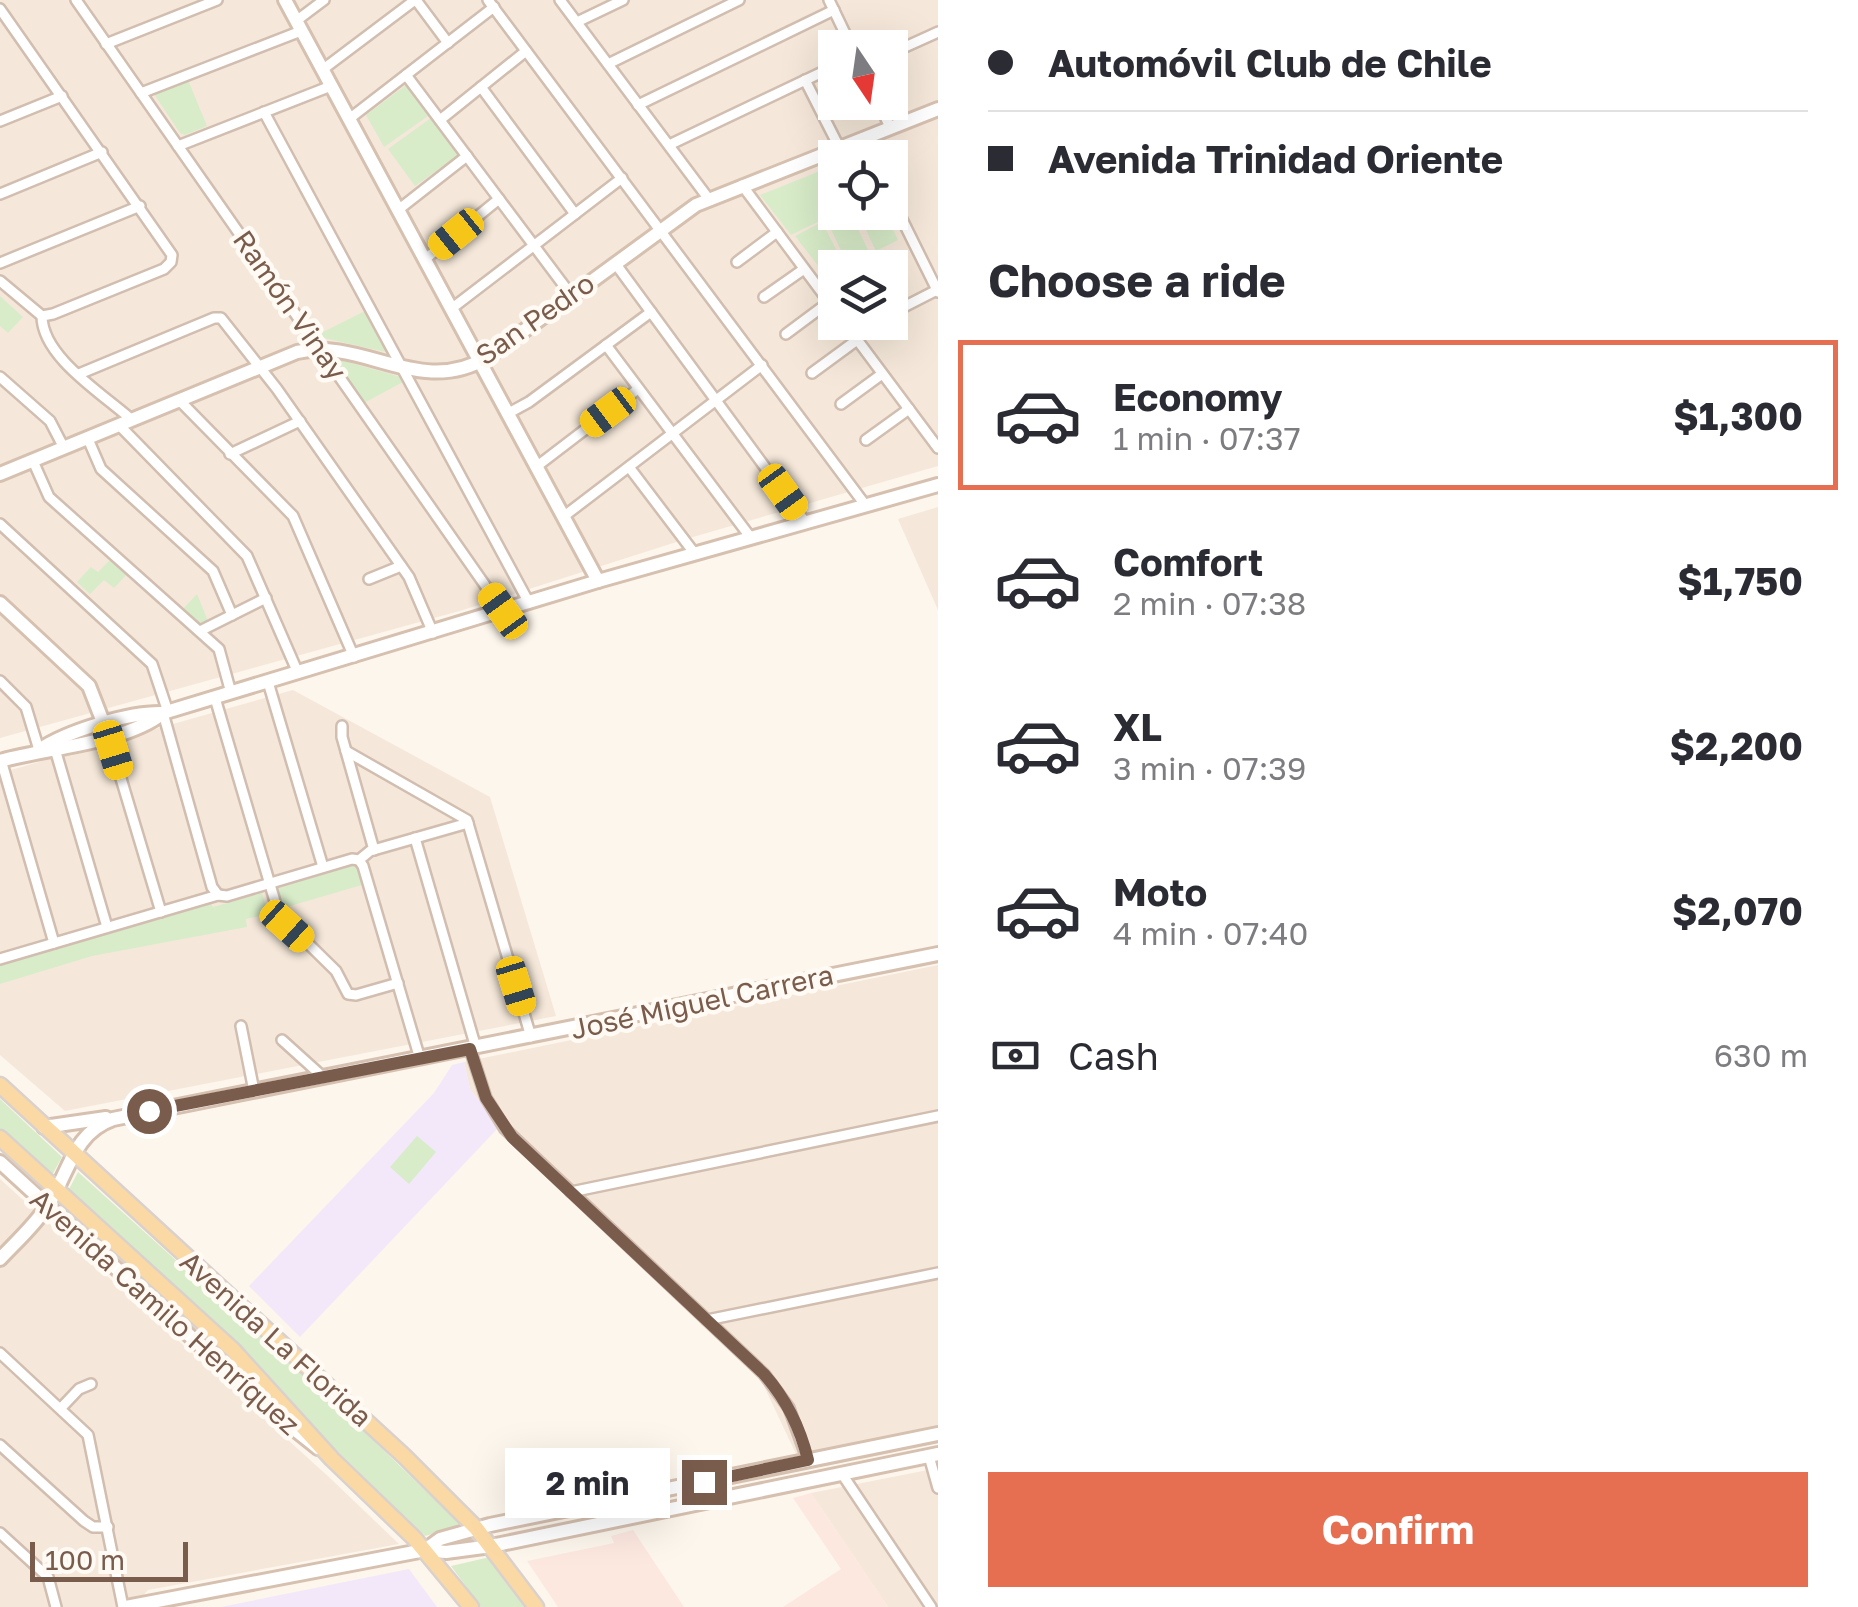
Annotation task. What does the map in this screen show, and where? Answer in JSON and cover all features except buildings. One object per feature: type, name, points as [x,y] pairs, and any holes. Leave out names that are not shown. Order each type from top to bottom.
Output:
[{"type":"main road","name":"Avenida La Florida","points":[[0,1085],[404,1456],[476,1528],[536,1607]]},
{"type":"main road","name":"Avenida Camilo Henríquez","points":[[0,1138],[234,1350],[332,1459],[424,1550]]},
{"type":"main road","points":[[424,1550],[472,1607]]},
{"type":"street","name":"Ramón Vinay","points":[[76,0],[503,611]]},
{"type":"street","points":[[106,44],[217,0]]},
{"type":"street","points":[[285,0],[598,581]]},
{"type":"street","points":[[142,93],[299,26],[324,0]]},
{"type":"street","points":[[322,70],[415,0],[448,43]]},
{"type":"street","points":[[560,0],[708,198]]},
{"type":"street","points":[[576,22],[623,0]]},
{"type":"street","points":[[608,64],[739,0]]},
{"type":"street","points":[[349,119],[448,43],[491,4],[866,506]]},
{"type":"street","points":[[638,104],[832,5],[844,30]]},
{"type":"street","points":[[0,9],[169,247],[172,259],[164,269],[42,316]]},
{"type":"street","points":[[908,46],[938,32]]},
{"type":"street","points":[[440,120],[526,51]]},
{"type":"street","points":[[669,145],[818,74]]},
{"type":"street","points":[[406,75],[571,295]]},
{"type":"street","points":[[804,80],[834,140]]},
{"type":"street","points":[[178,146],[331,86]]},
{"type":"street","points":[[481,87],[575,214]]},
{"type":"street","points":[[0,122],[62,96]]},
{"type":"street","name":"San Pedro","points":[[857,140],[938,109]]},
{"type":"street","points":[[264,112],[529,603]]},
{"type":"street","points":[[886,120],[890,128]]},
{"type":"street","points":[[0,194],[102,152]]},
{"type":"street","points":[[398,210],[467,156]]},
{"type":"street","name":"San Pedro","points":[[0,474],[297,352],[340,350],[437,373],[480,362],[708,198],[818,156]]},
{"type":"street","points":[[451,309],[622,178]]},
{"type":"street","points":[[742,185],[818,287]]},
{"type":"street","points":[[424,260],[500,199]]},
{"type":"street","points":[[0,264],[140,206]]},
{"type":"street","points":[[908,230],[938,291],[908,305]]},
{"type":"street","points":[[737,262],[777,232]]},
{"type":"street","points":[[614,263],[806,523]]},
{"type":"street","points":[[764,297],[804,268]]},
{"type":"street","points":[[0,281],[42,316],[45,336],[54,352],[126,423],[247,556],[298,673]]},
{"type":"street","points":[[508,414],[650,312]]},
{"type":"street","points":[[786,334],[818,315]]},
{"type":"street","points":[[79,374],[219,317],[260,366],[402,566],[434,633]]},
{"type":"street","points":[[812,374],[850,340]]},
{"type":"street","points":[[858,340],[938,448]]},
{"type":"street","points":[[606,346],[751,538]]},
{"type":"street","points":[[563,517],[762,365]]},
{"type":"street","points":[[841,404],[882,374]]},
{"type":"street","points":[[0,377],[50,421],[64,448]]},
{"type":"street","points":[[536,467],[638,389]]},
{"type":"street","points":[[179,400],[293,516],[354,656]]},
{"type":"street","points":[[866,440],[909,409]]},
{"type":"street","points":[[230,454],[300,421]]},
{"type":"street","points":[[88,438],[101,469],[213,571],[232,615]]},
{"type":"street","points":[[33,461],[49,496],[219,649],[230,694]]},
{"type":"street","points":[[629,467],[695,554]]},
{"type":"street","points":[[54,943],[0,761],[55,749],[144,714],[166,713],[598,581],[938,486]]},
{"type":"street","points":[[0,524],[152,664],[207,870],[218,895]]},
{"type":"street","points":[[369,579],[402,566]]},
{"type":"street","points":[[200,631],[266,598]]},
{"type":"street","points":[[0,604],[89,686],[106,730],[160,912]]},
{"type":"street","points":[[0,681],[26,707],[38,750]]},
{"type":"street","points":[[268,682],[323,867]]},
{"type":"street","points":[[215,698],[282,920],[332,966],[348,994],[398,983]]},
{"type":"street","points":[[342,726],[374,850]]},
{"type":"street","points":[[38,750],[58,738],[106,730]]},
{"type":"street","points":[[55,749],[107,928]]},
{"type":"street","points":[[346,751],[463,815],[530,1037]]},
{"type":"street","points":[[0,957],[359,860],[374,850],[468,823]]},
{"type":"street","points":[[415,838],[480,1086],[498,1120],[764,1374],[784,1398],[802,1434],[808,1460]]},
{"type":"street","points":[[359,860],[420,1058]]},
{"type":"street","name":"José Miguel Carrera","points":[[44,1128],[95,1118],[113,1119],[938,954]]},
{"type":"street","points":[[241,1026],[254,1090]]},
{"type":"street","points":[[282,1040],[323,1077]]},
{"type":"street","points":[[570,1192],[938,1116]]},
{"type":"street","name":"José Miguel Carrera","points":[[0,1259],[48,1205],[73,1154],[89,1132],[113,1119]]},
{"type":"street","name":"Avenida Camilo Henríquez","points":[[0,1162],[295,1432],[332,1459]]},
{"type":"street","points":[[707,1320],[938,1274]]},
{"type":"street","points":[[0,1353],[82,1428],[90,1440],[124,1607],[424,1550],[446,1552],[491,1546],[934,1455],[938,1488]]},
{"type":"street","points":[[61,1408],[78,1389],[91,1384]]},
{"type":"street","points":[[424,1550],[434,1541],[476,1528],[938,1434]]},
{"type":"street","points":[[0,1445],[88,1524],[108,1527]]},
{"type":"street","points":[[842,1474],[931,1607]]},
{"type":"street","points":[[0,1532],[48,1576],[56,1607]]},
{"type":"shaded area","points":[[0,0],[938,0],[938,466],[686,539],[463,610],[0,738]]},
{"type":"shaded area","points":[[938,507],[938,610],[898,519]]},
{"type":"shaded area","points":[[293,690],[490,797],[556,1016],[65,1111],[0,1055],[0,773]]},
{"type":"shaded area","points":[[938,965],[938,1426],[797,1456],[762,1382],[499,1127],[470,1089],[464,1062]]},
{"type":"shaded area","points":[[464,1062],[470,1089],[499,1127],[300,1337],[249,1286],[434,1093],[452,1065]]},
{"type":"shaded area","points":[[0,1179],[399,1544],[148,1590],[133,1607],[0,1607]]},
{"type":"shaded area","points":[[938,1468],[938,1607],[888,1607],[811,1493]]},
{"type":"shaded area","points":[[811,1493],[888,1607],[783,1607],[841,1569],[793,1498]]},
{"type":"shaded area","points":[[633,1530],[684,1607],[558,1607],[527,1561],[614,1543],[611,1536]]},
{"type":"shaded area","points":[[409,1569],[437,1607],[221,1607]]},
{"type":"green space","points":[[188,80],[207,126],[185,135],[154,94]]},
{"type":"green space","points":[[409,83],[431,114],[384,147],[366,115]]},
{"type":"green space","points":[[431,118],[459,155],[415,186],[388,149]]},
{"type":"green space","points":[[818,172],[818,222],[791,235],[760,195]]},
{"type":"green space","points":[[818,224],[818,230],[826,230],[836,250],[818,250],[818,266],[795,236]]},
{"type":"green space","points":[[831,230],[858,230],[868,250],[841,250]]},
{"type":"green space","points":[[866,230],[893,230],[898,240],[876,250]]},
{"type":"green space","points":[[0,296],[23,317],[8,333],[0,326]]},
{"type":"green space","points":[[367,310],[390,353],[324,338],[321,333]]},
{"type":"green space","points":[[330,357],[401,377],[403,382],[364,403]]},
{"type":"green space","points":[[113,557],[129,572],[114,588],[104,580],[90,594],[77,582],[91,567],[98,572]]},
{"type":"green space","points":[[197,594],[208,621],[198,627],[182,610]]},
{"type":"green space","points":[[356,865],[362,885],[283,908],[277,888]]},
{"type":"green space","points":[[262,893],[268,914],[246,919],[247,927],[92,956],[0,984],[0,965]]},
{"type":"green space","points":[[0,1099],[62,1157],[51,1177],[0,1131]]},
{"type":"green space","points":[[417,1136],[436,1152],[409,1184],[390,1167]]},
{"type":"green space","points":[[78,1172],[342,1410],[462,1526],[425,1536],[304,1419],[261,1367],[67,1193]]},
{"type":"green space","points":[[490,1557],[525,1607],[481,1607],[451,1566]]},
{"type":"route","points":[[149,1111],[470,1049],[486,1098],[512,1137],[764,1374],[784,1398],[802,1434],[808,1460],[704,1482]]}]
